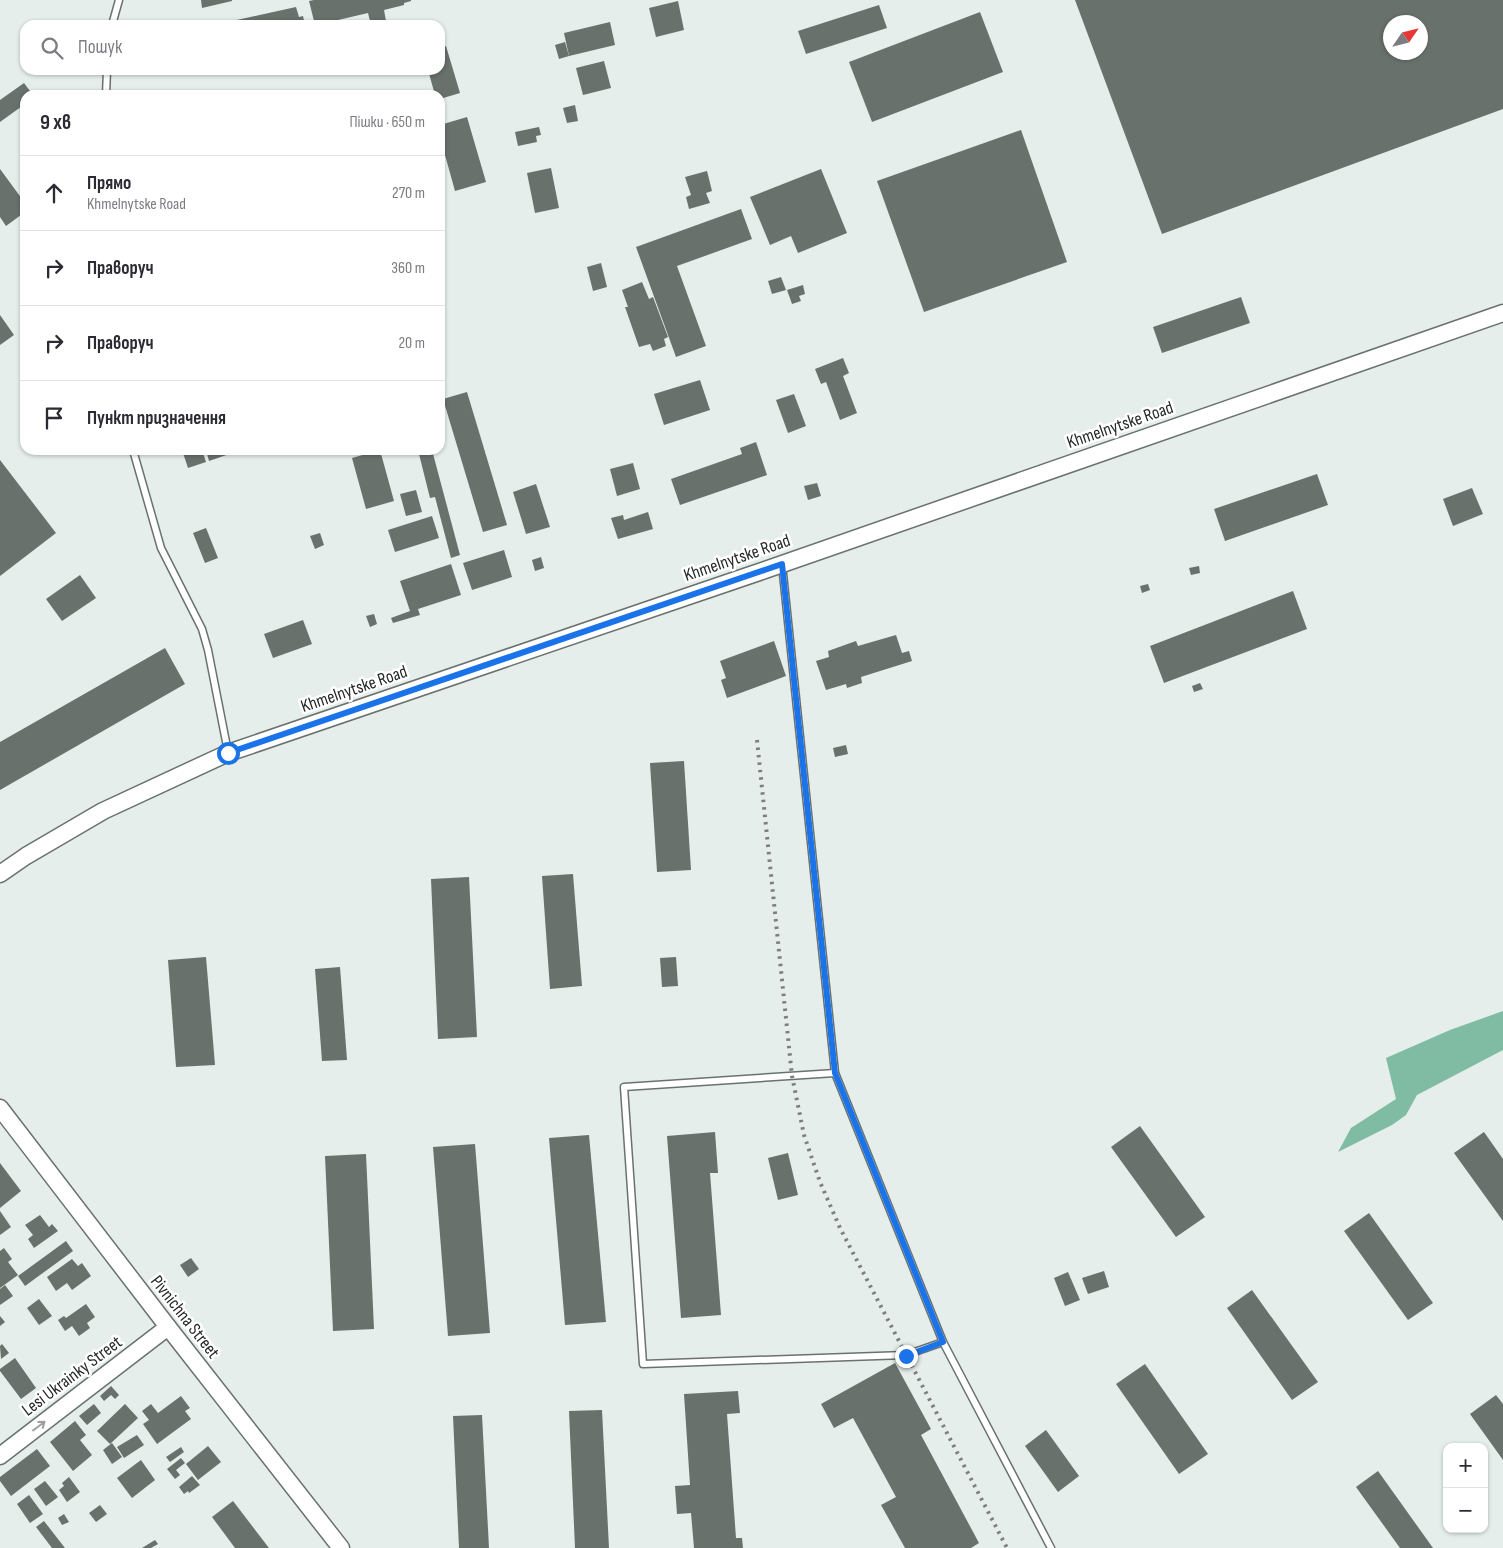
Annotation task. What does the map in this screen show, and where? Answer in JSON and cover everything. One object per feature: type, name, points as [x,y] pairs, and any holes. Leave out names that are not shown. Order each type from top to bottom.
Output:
[{"type":"street","name":"Khmelnytske Road","points":[[0,874],[26,856],[103,811],[228,753],[782,564],[1503,314]]},
{"type":"street","name":"Pivnichna Street","points":[[0,1108],[341,1548]]},
{"type":"street","name":"Lesi Ukrainky Street","points":[[0,1456],[168,1327]]},
{"type":"lane","points":[[113,20],[119,0]]},
{"type":"lane","points":[[106,90],[107,75]]},
{"type":"lane","points":[[134,455],[161,548],[202,629],[208,650],[228,753]]},
{"type":"lane","points":[[782,564],[835,1073],[943,1342],[1051,1548]]},
{"type":"lane","points":[[835,1073],[624,1087],[643,1364],[906,1356],[943,1342]]},
{"type":"shaded area","points":[[1503,1011],[1503,1050],[1417,1095],[1406,1115],[1392,1125],[1338,1152],[1351,1128],[1396,1099],[1386,1058],[1450,1030]]},
{"type":"building","points":[[201,0],[232,0],[232,1],[202,8]]},
{"type":"building","points":[[411,0],[404,3],[404,5],[384,10],[386,20],[370,20],[368,13],[338,20],[314,20],[309,1]]},
{"type":"building","points":[[1075,0],[1503,0],[1503,109],[1162,234]]},
{"type":"building","points":[[678,1],[684,30],[656,37],[649,8]]},
{"type":"building","points":[[879,5],[887,28],[806,54],[798,31]]},
{"type":"building","points":[[296,7],[299,17],[303,16],[304,20],[237,20]]},
{"type":"building","points":[[980,12],[1003,72],[872,122],[849,62]]},
{"type":"building","points":[[610,22],[615,45],[569,56],[564,33]]},
{"type":"building","points":[[565,42],[569,56],[559,59],[555,45]]},
{"type":"building","points":[[445,46],[460,93],[445,98],[445,90],[434,90],[429,75],[445,75]]},
{"type":"building","points":[[604,61],[611,88],[583,95],[576,68]]},
{"type":"building","points":[[24,83],[29,90],[20,90],[20,108],[0,122],[0,100]]},
{"type":"building","points":[[575,105],[578,121],[567,123],[563,108]]},
{"type":"building","points":[[467,117],[486,182],[455,191],[445,155],[445,124]]},
{"type":"building","points":[[539,127],[541,135],[536,136],[537,142],[518,146],[515,132]]},
{"type":"building","points":[[1021,130],[1067,262],[924,312],[877,181]]},
{"type":"building","points":[[551,168],[559,208],[535,213],[527,173]]},
{"type":"building","points":[[0,169],[20,196],[20,216],[6,226],[0,217]]},
{"type":"building","points":[[821,169],[847,233],[798,253],[791,236],[770,245],[750,197]]},
{"type":"building","points":[[707,171],[712,191],[706,193],[710,203],[689,209],[686,197],[691,195],[685,177]]},
{"type":"building","points":[[741,209],[752,239],[677,266],[706,346],[676,357],[636,247]]},
{"type":"building","points":[[601,263],[607,287],[593,291],[587,267]]},
{"type":"building","points":[[781,277],[786,290],[772,294],[768,281]]},
{"type":"building","points":[[642,282],[649,299],[653,297],[668,337],[664,339],[666,346],[653,351],[650,344],[639,347],[625,307],[628,307],[622,290]]},
{"type":"building","points":[[803,285],[805,294],[799,296],[801,301],[792,304],[787,290]]},
{"type":"building","points":[[1241,297],[1250,323],[1162,353],[1153,327]]},
{"type":"building","points":[[0,315],[14,335],[0,345]]},
{"type":"building","points":[[843,358],[849,373],[843,376],[857,413],[840,420],[826,382],[821,384],[815,369]]},
{"type":"building","points":[[700,380],[710,410],[664,425],[654,394]]},
{"type":"building","points":[[467,392],[507,525],[483,532],[445,406],[445,398]]},
{"type":"building","points":[[794,394],[806,426],[788,433],[776,400]]},
{"type":"building","points":[[756,442],[767,475],[680,505],[671,479],[742,454],[740,448]]},
{"type":"building","points":[[184,455],[204,455],[206,462],[188,468]]},
{"type":"building","points":[[207,455],[226,455],[209,461]]},
{"type":"building","points":[[362,455],[381,455],[394,501],[366,509],[352,458]]},
{"type":"building","points":[[419,455],[433,455],[460,555],[451,558],[435,497],[430,498]]},
{"type":"building","points":[[0,460],[56,533],[0,576]]},
{"type":"building","points":[[633,463],[640,489],[617,496],[610,469]]},
{"type":"building","points":[[1317,474],[1328,505],[1225,541],[1214,509]]},
{"type":"building","points":[[817,483],[821,496],[808,500],[804,486]]},
{"type":"building","points":[[536,484],[550,527],[526,534],[513,492]]},
{"type":"building","points":[[1472,488],[1483,514],[1453,526],[1443,499]]},
{"type":"building","points":[[416,490],[422,512],[406,516],[400,494]]},
{"type":"building","points":[[648,512],[653,529],[618,539],[611,518],[623,515],[624,520]]},
{"type":"building","points":[[432,516],[439,538],[395,552],[388,530]]},
{"type":"building","points":[[206,528],[218,558],[205,563],[193,533]]},
{"type":"building","points":[[320,533],[324,545],[315,549],[310,536]]},
{"type":"building","points":[[504,550],[512,577],[472,590],[463,563]]},
{"type":"building","points":[[541,557],[544,568],[535,571],[532,560]]},
{"type":"building","points":[[451,564],[461,595],[418,609],[420,615],[393,623],[391,618],[410,611],[400,581]]},
{"type":"building","points":[[1199,566],[1200,573],[1191,575],[1189,568]]},
{"type":"building","points":[[80,575],[96,598],[62,621],[46,599]]},
{"type":"building","points":[[1148,584],[1150,590],[1142,593],[1140,586]]},
{"type":"building","points":[[1293,591],[1307,629],[1164,683],[1150,646]]},
{"type":"building","points":[[374,614],[377,624],[370,627],[366,616]]},
{"type":"building","points":[[303,620],[312,644],[273,658],[264,634]]},
{"type":"building","points":[[896,635],[902,653],[909,651],[912,661],[861,677],[862,683],[847,688],[846,684],[826,690],[816,661],[829,657],[828,651],[856,641],[858,646]]},
{"type":"building","points":[[774,641],[786,676],[727,698],[721,680],[726,678],[720,661]]},
{"type":"building","points":[[165,648],[185,684],[0,790],[0,742]]},
{"type":"building","points":[[1200,683],[1203,689],[1194,692],[1192,686]]},
{"type":"building","points":[[846,745],[848,754],[835,757],[833,748]]},
{"type":"building","points":[[684,761],[691,870],[657,872],[650,763]]},
{"type":"building","points":[[573,874],[582,986],[550,989],[542,876]]},
{"type":"building","points":[[469,877],[477,1037],[438,1039],[431,879]]},
{"type":"building","points":[[206,957],[215,1065],[176,1067],[168,960]]},
{"type":"building","points":[[676,957],[678,986],[662,987],[660,958]]},
{"type":"building","points":[[340,967],[347,1060],[322,1061],[315,969]]},
{"type":"building","points":[[1140,1126],[1205,1217],[1176,1237],[1111,1147]]},
{"type":"building","points":[[715,1132],[718,1173],[710,1173],[721,1315],[681,1318],[667,1136]]},
{"type":"building","points":[[1484,1132],[1503,1159],[1503,1221],[1454,1153]]},
{"type":"building","points":[[589,1135],[606,1322],[565,1325],[549,1138]]},
{"type":"building","points":[[475,1144],[490,1333],[448,1336],[433,1147]]},
{"type":"building","points":[[788,1153],[798,1195],[778,1200],[768,1158]]},
{"type":"building","points":[[366,1154],[374,1329],[333,1331],[325,1156]]},
{"type":"building","points":[[0,1163],[21,1191],[0,1208]]},
{"type":"building","points":[[0,1211],[11,1227],[0,1235]]},
{"type":"building","points":[[1369,1213],[1433,1303],[1408,1320],[1344,1231]]},
{"type":"building","points":[[40,1215],[49,1227],[52,1224],[58,1231],[34,1248],[28,1239],[33,1235],[25,1225]]},
{"type":"building","points":[[66,1241],[73,1251],[25,1286],[18,1276]]},
{"type":"building","points":[[4,1248],[12,1259],[8,1262],[18,1275],[0,1288],[0,1251]]},
{"type":"building","points":[[191,1258],[199,1269],[188,1277],[180,1265]]},
{"type":"building","points":[[72,1259],[78,1266],[82,1263],[91,1276],[72,1290],[67,1283],[56,1291],[47,1277]]},
{"type":"building","points":[[1104,1271],[1109,1287],[1088,1294],[1082,1278]]},
{"type":"building","points":[[1068,1272],[1080,1300],[1065,1306],[1054,1278]]},
{"type":"building","points":[[5,1285],[13,1296],[0,1305],[0,1289]]},
{"type":"building","points":[[1252,1290],[1318,1382],[1292,1400],[1227,1308]]},
{"type":"building","points":[[39,1299],[52,1316],[39,1325],[27,1308]]},
{"type":"building","points":[[86,1304],[95,1317],[87,1323],[90,1328],[79,1336],[72,1326],[65,1331],[58,1320],[64,1316],[66,1318]]},
{"type":"building","points":[[0,1316],[5,1322],[0,1326]]},
{"type":"building","points":[[2,1344],[9,1353],[1,1359],[0,1346]]},
{"type":"building","points":[[15,1358],[36,1388],[21,1399],[0,1371],[0,1369]]},
{"type":"building","points":[[895,1363],[931,1429],[921,1435],[979,1543],[971,1548],[905,1548],[881,1505],[896,1497],[853,1418],[834,1428],[821,1404]]},
{"type":"building","points":[[1145,1364],[1208,1454],[1179,1474],[1116,1384]]},
{"type":"building","points":[[111,1386],[119,1395],[115,1399],[111,1395],[104,1401],[100,1396]]},
{"type":"building","points":[[738,1391],[740,1413],[727,1414],[736,1538],[742,1538],[743,1548],[694,1548],[691,1513],[677,1514],[675,1486],[690,1485],[684,1394]]},
{"type":"building","points":[[1496,1395],[1503,1404],[1503,1460],[1470,1414]]},
{"type":"building","points":[[181,1396],[190,1408],[185,1411],[191,1419],[157,1444],[143,1424],[149,1420],[142,1411],[151,1404],[158,1413]]},
{"type":"building","points":[[94,1404],[101,1413],[87,1425],[79,1416]]},
{"type":"building","points":[[125,1404],[138,1418],[110,1444],[97,1431]]},
{"type":"building","points":[[602,1410],[609,1548],[575,1548],[569,1411]]},
{"type":"building","points":[[482,1415],[489,1548],[459,1548],[453,1416]]},
{"type":"building","points":[[75,1421],[86,1435],[80,1440],[92,1455],[73,1471],[50,1442]]},
{"type":"building","points":[[1046,1430],[1079,1476],[1058,1492],[1025,1446]]},
{"type":"building","points":[[137,1435],[144,1445],[124,1458],[117,1447]]},
{"type":"building","points":[[112,1443],[122,1457],[112,1464],[103,1450]]},
{"type":"building","points":[[208,1446],[221,1462],[198,1480],[186,1464]]},
{"type":"building","points":[[181,1447],[184,1452],[170,1462],[166,1457]]},
{"type":"building","points":[[37,1449],[50,1466],[11,1496],[0,1481],[0,1477]]},
{"type":"building","points":[[181,1458],[185,1463],[176,1470],[180,1475],[175,1479],[167,1469]]},
{"type":"building","points":[[141,1460],[155,1480],[132,1498],[117,1478]]},
{"type":"building","points":[[1378,1471],[1433,1548],[1400,1548],[1356,1487]]},
{"type":"building","points":[[192,1476],[200,1485],[189,1493],[188,1491],[184,1494],[179,1487]]},
{"type":"building","points":[[69,1477],[80,1492],[67,1502],[59,1490],[64,1486],[62,1483]]},
{"type":"building","points":[[45,1481],[58,1497],[46,1506],[34,1489]]},
{"type":"building","points":[[29,1495],[43,1514],[30,1523],[17,1504]]},
{"type":"building","points":[[233,1501],[269,1548],[235,1548],[212,1517]]},
{"type":"building","points":[[100,1505],[107,1514],[96,1522],[89,1513]]},
{"type":"building","points":[[64,1514],[69,1522],[62,1525],[58,1518]]},
{"type":"building","points":[[44,1521],[65,1548],[52,1548],[36,1527]]},
{"type":"building","points":[[155,1540],[158,1544],[151,1548],[142,1548]]},
{"type":"railway","points":[[757,740],[792,1076],[804,1135],[820,1182],[840,1228],[1007,1548]]},
{"type":"route","points":[[228,753],[782,564],[835,1073],[943,1342],[906,1356]]}]
